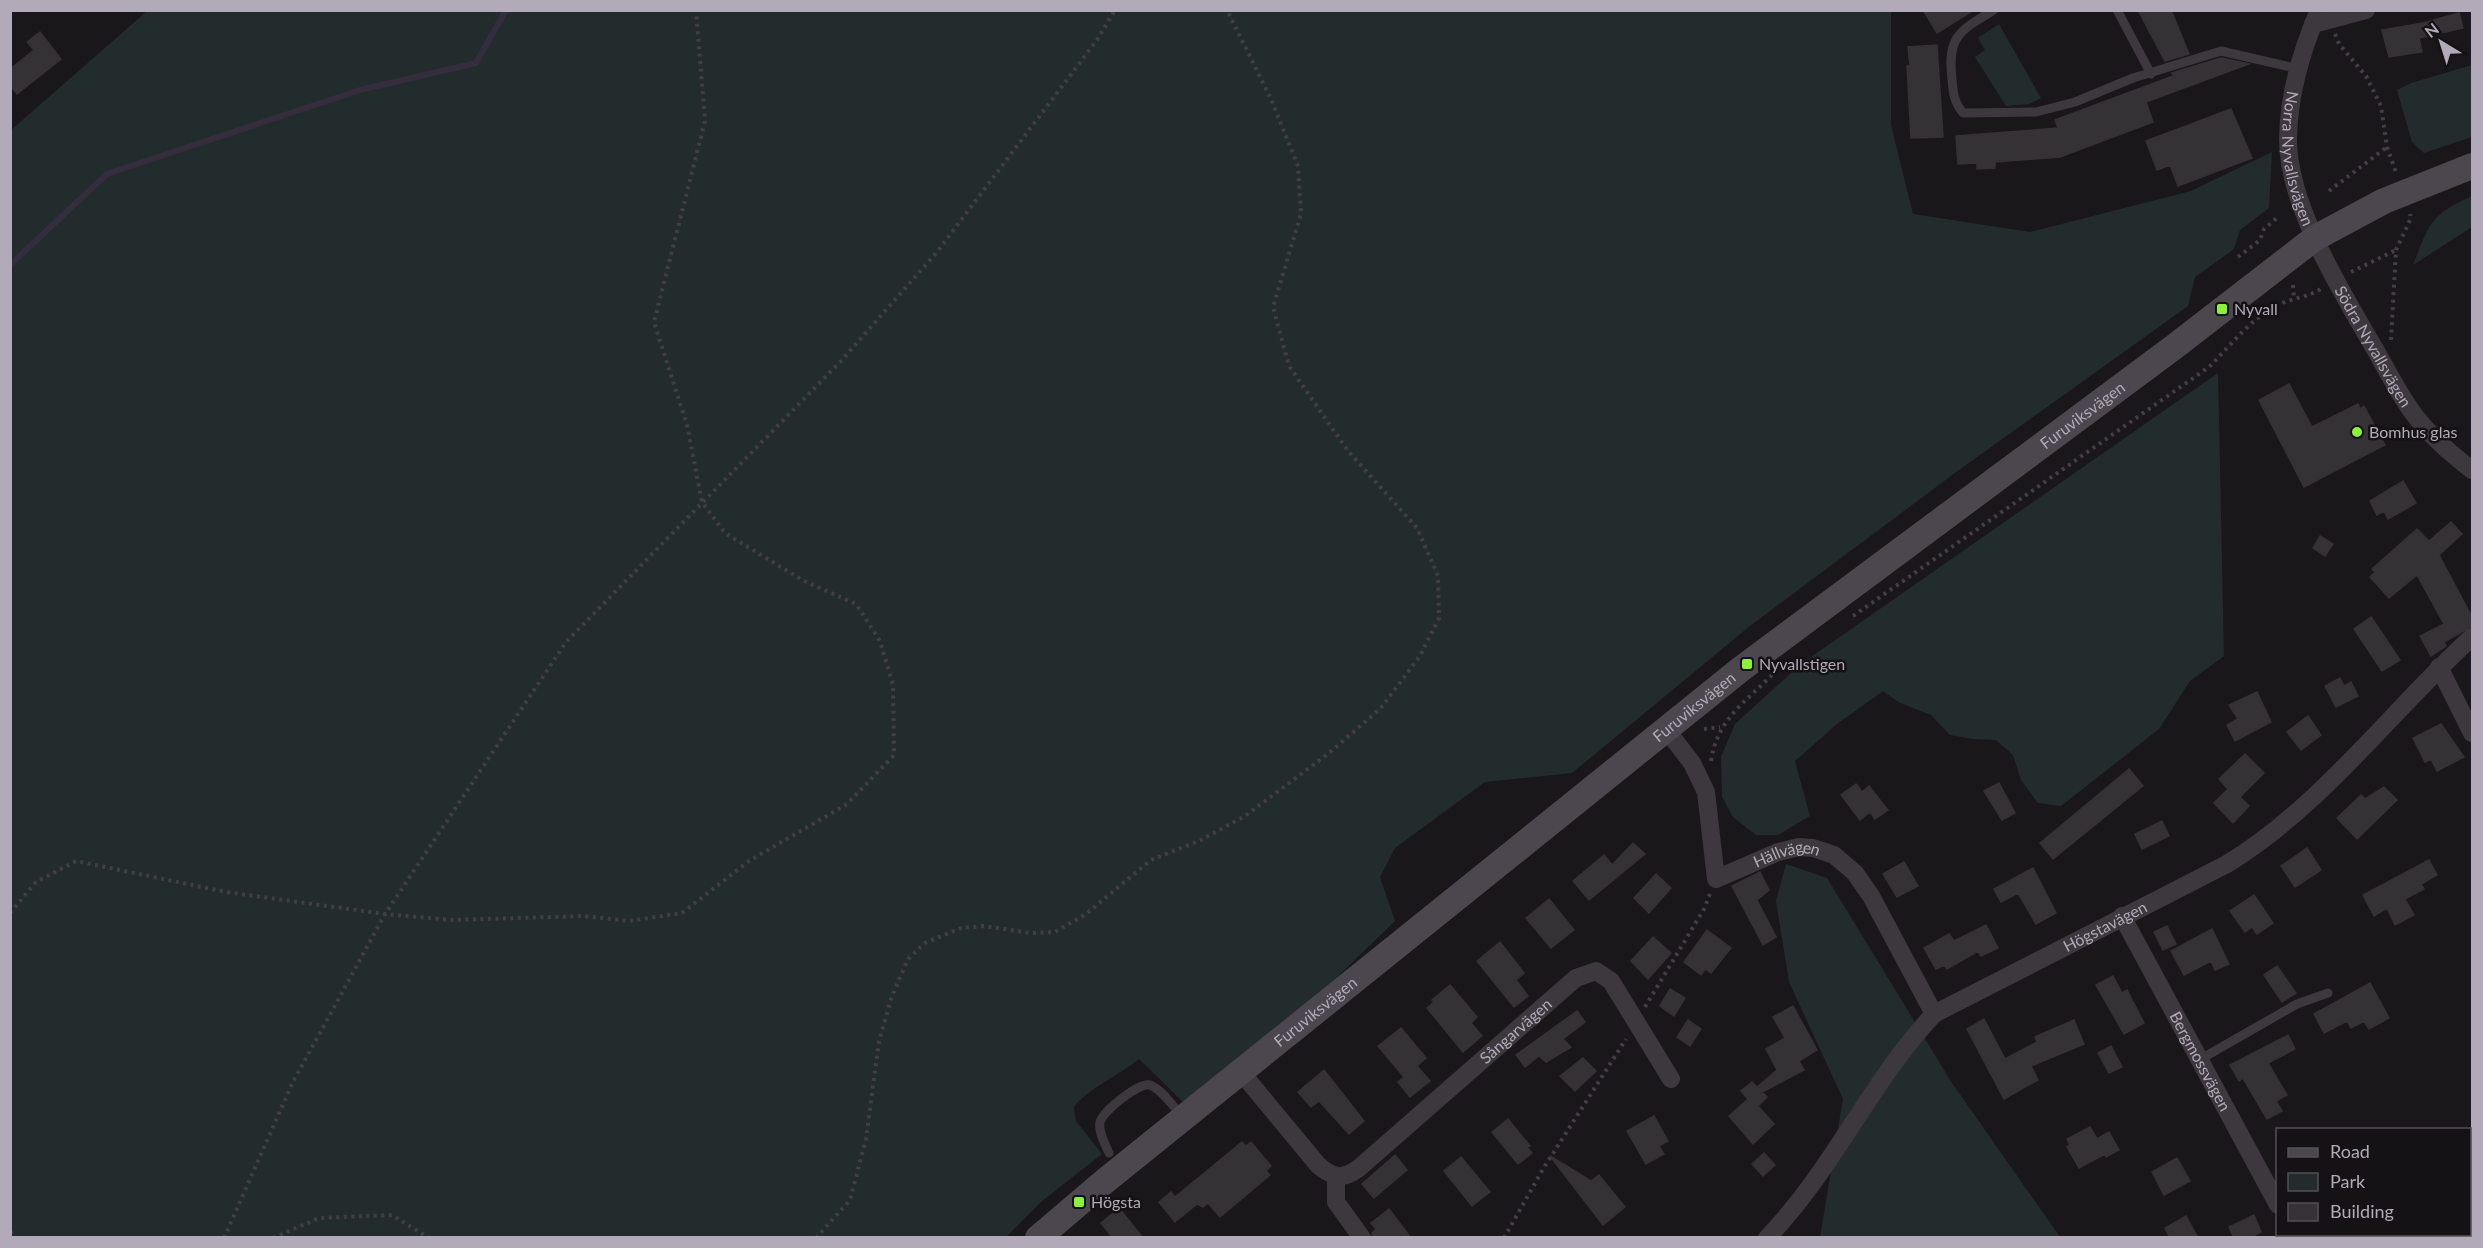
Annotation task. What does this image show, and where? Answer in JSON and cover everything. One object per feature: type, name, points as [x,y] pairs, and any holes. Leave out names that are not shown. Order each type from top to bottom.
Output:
[{"type":"main road","name":"Furuviksvägen","points":[[1038,1238],[1665,728],[1878,564],[2174,347],[2315,238],[2384,201],[2472,166]]},
{"type":"street","points":[[2316,17],[2366,10]]},
{"type":"street","name":"Norra Nyvallsvägen","points":[[2315,238],[2291,168],[2288,139],[2299,69],[2316,17]]},
{"type":"street","name":"Södra Nyvallsvägen","points":[[2315,238],[2364,330],[2414,414],[2436,439],[2472,470]]},
{"type":"street","name":"Högstavägen","points":[[1767,1238],[1825,1169],[1901,1052],[1934,1014],[2227,864],[2277,831],[2318,794],[2439,668],[2472,637]]},
{"type":"street","points":[[2439,668],[2472,733]]},
{"type":"street","points":[[1665,728],[1692,763],[1706,792],[1716,879]]},
{"type":"street","name":"Hällvägen","points":[[1716,879],[1778,852],[1799,847],[1813,848],[1834,855],[1855,873],[1871,896],[1934,1014]]},
{"type":"street","name":"Bergmossvägen","points":[[2122,916],[2276,1203]]},
{"type":"street","name":"Sångarvägen","points":[[1336,1177],[1346,1176],[1359,1168],[1581,975],[1596,971],[1605,976],[1671,1079]]},
{"type":"street","points":[[1241,1072],[1318,1165],[1336,1177],[1336,1202],[1362,1238]]},
{"type":"lane","points":[[1994,10],[1964,30],[1953,43],[1949,55],[1954,102],[1963,113],[2036,112],[2075,102],[2133,78],[2221,51],[2299,69]]},
{"type":"lane","points":[[2117,10],[2151,74]]},
{"type":"lane","points":[[2199,1060],[2297,1004],[2328,993]]},
{"type":"lane","points":[[1109,1153],[1100,1130],[1100,1121],[1104,1114],[1137,1087],[1144,1084],[1158,1090],[1184,1118]]},
{"type":"path","points":[[10,913],[36,882],[76,861],[226,892],[385,915],[452,920],[584,916],[629,921],[682,912],[749,861],[847,804],[894,755],[893,685],[880,641],[856,604],[804,581],[725,533],[702,502],[687,425],[654,322],[705,121],[696,10]]},
{"type":"path","points":[[224,1238],[292,1084],[385,915],[566,642],[841,361],[937,252],[1097,40],[1115,10]]},
{"type":"path","points":[[816,1238],[850,1200],[866,1139],[879,1041],[892,996],[908,960],[925,944],[961,928],[984,926],[1031,933],[1055,932],[1086,914],[1151,860],[1201,840],[1245,816],[1329,753],[1380,709],[1420,656],[1439,618],[1438,576],[1418,528],[1348,451],[1289,366],[1273,307],[1300,214],[1298,166],[1271,99],[1227,10]]},
{"type":"path","points":[[2329,191],[2387,147]]},
{"type":"path","points":[[2238,257],[2260,240],[2264,229],[2279,216]]},
{"type":"path","points":[[1848,619],[2209,367],[2255,320],[2294,298],[2293,285]]},
{"type":"path","points":[[1706,792],[1713,744],[1720,727],[1774,673]]},
{"type":"path","points":[[1504,1238],[1543,1169],[1636,1023],[1704,909],[1716,879]]},
{"type":"path","points":[[273,1238],[319,1218],[392,1215],[429,1238]]},
{"type":"path","points":[[10,1231],[15,1238]]},
{"type":"green space","points":[[1894,10],[1891,13],[1891,125],[1913,214],[2030,232],[2191,191],[2272,152],[2269,208],[2240,230],[2234,249],[2195,277],[2188,306],[1959,470],[1750,626],[1572,773],[1485,782],[1395,848],[1380,877],[1395,921],[1333,981],[1183,1102],[1139,1059],[1087,1094],[1074,1107],[1076,1121],[1102,1154],[1042,1201],[1006,1237],[11,1238],[10,131],[147,11]]},
{"type":"green space","points":[[1999,24],[2041,98],[2029,104],[2006,106],[1975,57],[1985,50],[1978,38]]},
{"type":"green space","points":[[2472,65],[2472,137],[2424,153],[2412,142],[2397,90],[2411,83]]},
{"type":"green space","points":[[2472,196],[2472,227],[2413,265],[2423,239],[2433,222],[2447,209]]},
{"type":"green space","points":[[2218,373],[2224,656],[2190,681],[2159,729],[2061,806],[2038,803],[2021,780],[2013,755],[1996,740],[1950,735],[1931,715],[1900,703],[1883,691],[1837,724],[1795,761],[1810,816],[1778,835],[1756,835],[1733,817],[1722,797],[1721,757],[1735,724],[1801,664]]},
{"type":"green space","points":[[1786,864],[1827,878],[1952,1083],[2060,1237],[1820,1237],[1843,1099],[1789,982],[1776,901]]},
{"type":"building","points":[[1923,10],[1974,10],[1937,33]]},
{"type":"building","points":[[2138,10],[2171,10],[2189,54],[2165,61]]},
{"type":"building","points":[[2459,13],[2463,28],[2419,38],[2422,52],[2389,57],[2382,30],[2423,23]]},
{"type":"building","points":[[40,32],[61,59],[17,94],[10,85],[10,69],[34,50],[27,42]]},
{"type":"building","points":[[1937,45],[1943,137],[1911,138],[1908,47]]},
{"type":"building","points":[[2221,58],[2249,64],[2146,102],[2153,122],[2060,157],[1995,162],[1995,168],[1977,169],[1977,163],[1958,164],[1956,136],[2058,128],[2055,120],[2173,76],[2172,73]]},
{"type":"building","points":[[2231,109],[2252,158],[2178,186],[2170,165],[2157,170],[2146,141]]},
{"type":"building","points":[[2289,384],[2312,427],[2358,404],[2360,409],[2364,406],[2385,445],[2304,487],[2259,400]]},
{"type":"building","points":[[2403,481],[2416,503],[2388,519],[2384,511],[2377,515],[2370,501]]},
{"type":"building","points":[[2451,522],[2462,534],[2439,555],[2472,617],[2472,626],[2444,642],[2446,646],[2431,656],[2420,636],[2444,624],[2417,575],[2389,598],[2370,577],[2375,572],[2372,569],[2417,529],[2429,541]]},
{"type":"building","points":[[2320,536],[2333,544],[2325,556],[2313,548]]},
{"type":"building","points":[[2371,617],[2400,660],[2382,671],[2354,629]]},
{"type":"building","points":[[2340,678],[2344,686],[2351,682],[2358,696],[2336,707],[2325,686]]},
{"type":"building","points":[[2257,692],[2271,722],[2235,741],[2227,725],[2238,719],[2229,705]]},
{"type":"building","points":[[2308,716],[2321,735],[2301,750],[2287,732]]},
{"type":"building","points":[[2441,724],[2464,757],[2437,771],[2431,759],[2425,762],[2413,738]]},
{"type":"building","points":[[2245,754],[2264,773],[2240,797],[2249,806],[2233,823],[2214,803],[2228,789],[2219,779]]},
{"type":"building","points":[[2129,769],[2143,786],[2053,859],[2040,843]]},
{"type":"building","points":[[1999,783],[2015,813],[2002,820],[1984,791]]},
{"type":"building","points":[[1856,784],[1862,792],[1869,786],[1888,810],[1875,819],[1870,812],[1860,820],[1841,795]]},
{"type":"building","points":[[2384,787],[2397,800],[2357,839],[2337,818],[2361,795],[2365,799]]},
{"type":"building","points":[[2162,821],[2169,836],[2142,849],[2135,834]]},
{"type":"building","points":[[1633,843],[1645,854],[1589,900],[1573,881],[1604,855],[1612,865]]},
{"type":"building","points":[[2307,848],[2321,870],[2295,887],[2281,866]]},
{"type":"building","points":[[2429,860],[2437,875],[2421,884],[2424,889],[2405,899],[2414,915],[2395,925],[2387,908],[2374,916],[2363,895]]},
{"type":"building","points":[[1904,862],[1918,886],[1897,897],[1883,874]]},
{"type":"building","points":[[2033,868],[2056,913],[2036,924],[2018,893],[2001,902],[1994,889]]},
{"type":"building","points":[[1760,872],[1769,890],[1757,900],[1776,937],[1763,945],[1732,886]]},
{"type":"building","points":[[1656,874],[1671,888],[1649,913],[1634,898]]},
{"type":"building","points":[[2254,895],[2273,923],[2257,934],[2252,927],[2245,932],[2230,911]]},
{"type":"building","points":[[1549,899],[1574,930],[1551,948],[1526,918]]},
{"type":"building","points":[[1986,925],[1998,948],[1981,956],[1978,951],[1947,969],[1944,965],[1936,969],[1924,948],[1949,934],[1954,941]]},
{"type":"building","points":[[2167,926],[2176,944],[2163,950],[2154,932]]},
{"type":"building","points":[[2212,929],[2229,964],[2215,970],[2211,961],[2184,975],[2171,951]]},
{"type":"building","points":[[1707,930],[1731,948],[1711,973],[1705,969],[1701,975],[1684,962]]},
{"type":"building","points":[[1653,937],[1671,953],[1648,979],[1631,961]]},
{"type":"building","points":[[1500,942],[1524,973],[1516,980],[1528,996],[1514,1007],[1477,961]]},
{"type":"building","points":[[2277,966],[2296,993],[2282,1002],[2264,975]]},
{"type":"building","points":[[2113,976],[2122,993],[2127,990],[2144,1023],[2124,1034],[2096,985]]},
{"type":"building","points":[[2370,983],[2389,1018],[2369,1029],[2364,1021],[2351,1028],[2347,1021],[2324,1033],[2314,1014]]},
{"type":"building","points":[[1450,985],[1477,1017],[1471,1023],[1482,1036],[1463,1052],[1427,1008],[1434,1002],[1432,1000]]},
{"type":"building","points":[[1670,989],[1685,998],[1674,1016],[1660,1006]]},
{"type":"building","points":[[1793,1006],[1817,1050],[1799,1061],[1804,1070],[1762,1092],[1767,1097],[1758,1106],[1774,1124],[1753,1144],[1729,1116],[1748,1099],[1741,1091],[1752,1082],[1757,1087],[1777,1070],[1766,1049],[1785,1038],[1773,1017]]},
{"type":"building","points":[[1577,1011],[1585,1022],[1563,1039],[1571,1047],[1546,1062],[1539,1056],[1525,1067],[1516,1055]]},
{"type":"building","points":[[1984,1019],[2005,1059],[2037,1042],[2035,1037],[2074,1020],[2084,1044],[2031,1066],[2038,1080],[2004,1099],[1967,1029]]},
{"type":"building","points":[[1688,1020],[1701,1029],[1690,1046],[1677,1037]]},
{"type":"building","points":[[1401,1028],[1426,1058],[1417,1066],[1430,1081],[1410,1097],[1398,1082],[1404,1077],[1378,1046]]},
{"type":"building","points":[[2288,1035],[2295,1049],[2268,1063],[2287,1095],[2276,1101],[2282,1111],[2267,1119],[2243,1078],[2239,1081],[2230,1065]]},
{"type":"building","points":[[2111,1046],[2122,1067],[2109,1073],[2098,1053]]},
{"type":"building","points":[[1583,1058],[1596,1071],[1575,1091],[1560,1076]]},
{"type":"building","points":[[1324,1070],[1364,1121],[1349,1134],[1319,1101],[1311,1107],[1298,1092]]},
{"type":"building","points":[[1654,1116],[1668,1141],[1659,1146],[1664,1154],[1646,1164],[1627,1131]]},
{"type":"building","points":[[1508,1119],[1530,1146],[1527,1147],[1532,1153],[1518,1164],[1492,1132]]},
{"type":"building","points":[[2090,1127],[2097,1139],[2109,1132],[2119,1150],[2106,1157],[2105,1154],[2079,1168],[2067,1147],[2070,1145],[2067,1139]]},
{"type":"building","points":[[1242,1142],[1246,1146],[1251,1142],[1271,1166],[1266,1171],[1270,1175],[1220,1217],[1208,1203],[1203,1207],[1197,1204],[1175,1222],[1159,1202],[1171,1192],[1175,1197]]},
{"type":"building","points":[[1764,1153],[1775,1165],[1763,1176],[1752,1164]]},
{"type":"building","points":[[1395,1155],[1407,1170],[1374,1198],[1362,1184]]},
{"type":"building","points":[[1550,1156],[1591,1181],[1599,1175],[1625,1207],[1603,1225]]},
{"type":"building","points":[[1461,1157],[1490,1192],[1472,1206],[1444,1171]]},
{"type":"building","points":[[2177,1158],[2190,1181],[2164,1195],[2152,1172]]},
{"type":"building","points":[[1119,1208],[1143,1238],[1113,1238],[1101,1223]]},
{"type":"building","points":[[1389,1209],[1411,1238],[1373,1238],[1372,1233],[1376,1229],[1371,1223]]},
{"type":"building","points":[[2254,1215],[2261,1232],[2250,1238],[2234,1238],[2229,1227]]},
{"type":"building","points":[[2186,1216],[2198,1238],[2170,1238],[2165,1228]]},
{"type":"waterway","points":[[10,265],[107,174],[360,90],[476,63],[506,10]]},
{"type":"place","name":"Nyvall","points":[[2222,309]]},
{"type":"place","name":"Bomhus glas","points":[[2357,432]]},
{"type":"place","name":"Nyvallstigen","points":[[1747,664]]},
{"type":"place","name":"Högsta","points":[[1079,1202]]}]
